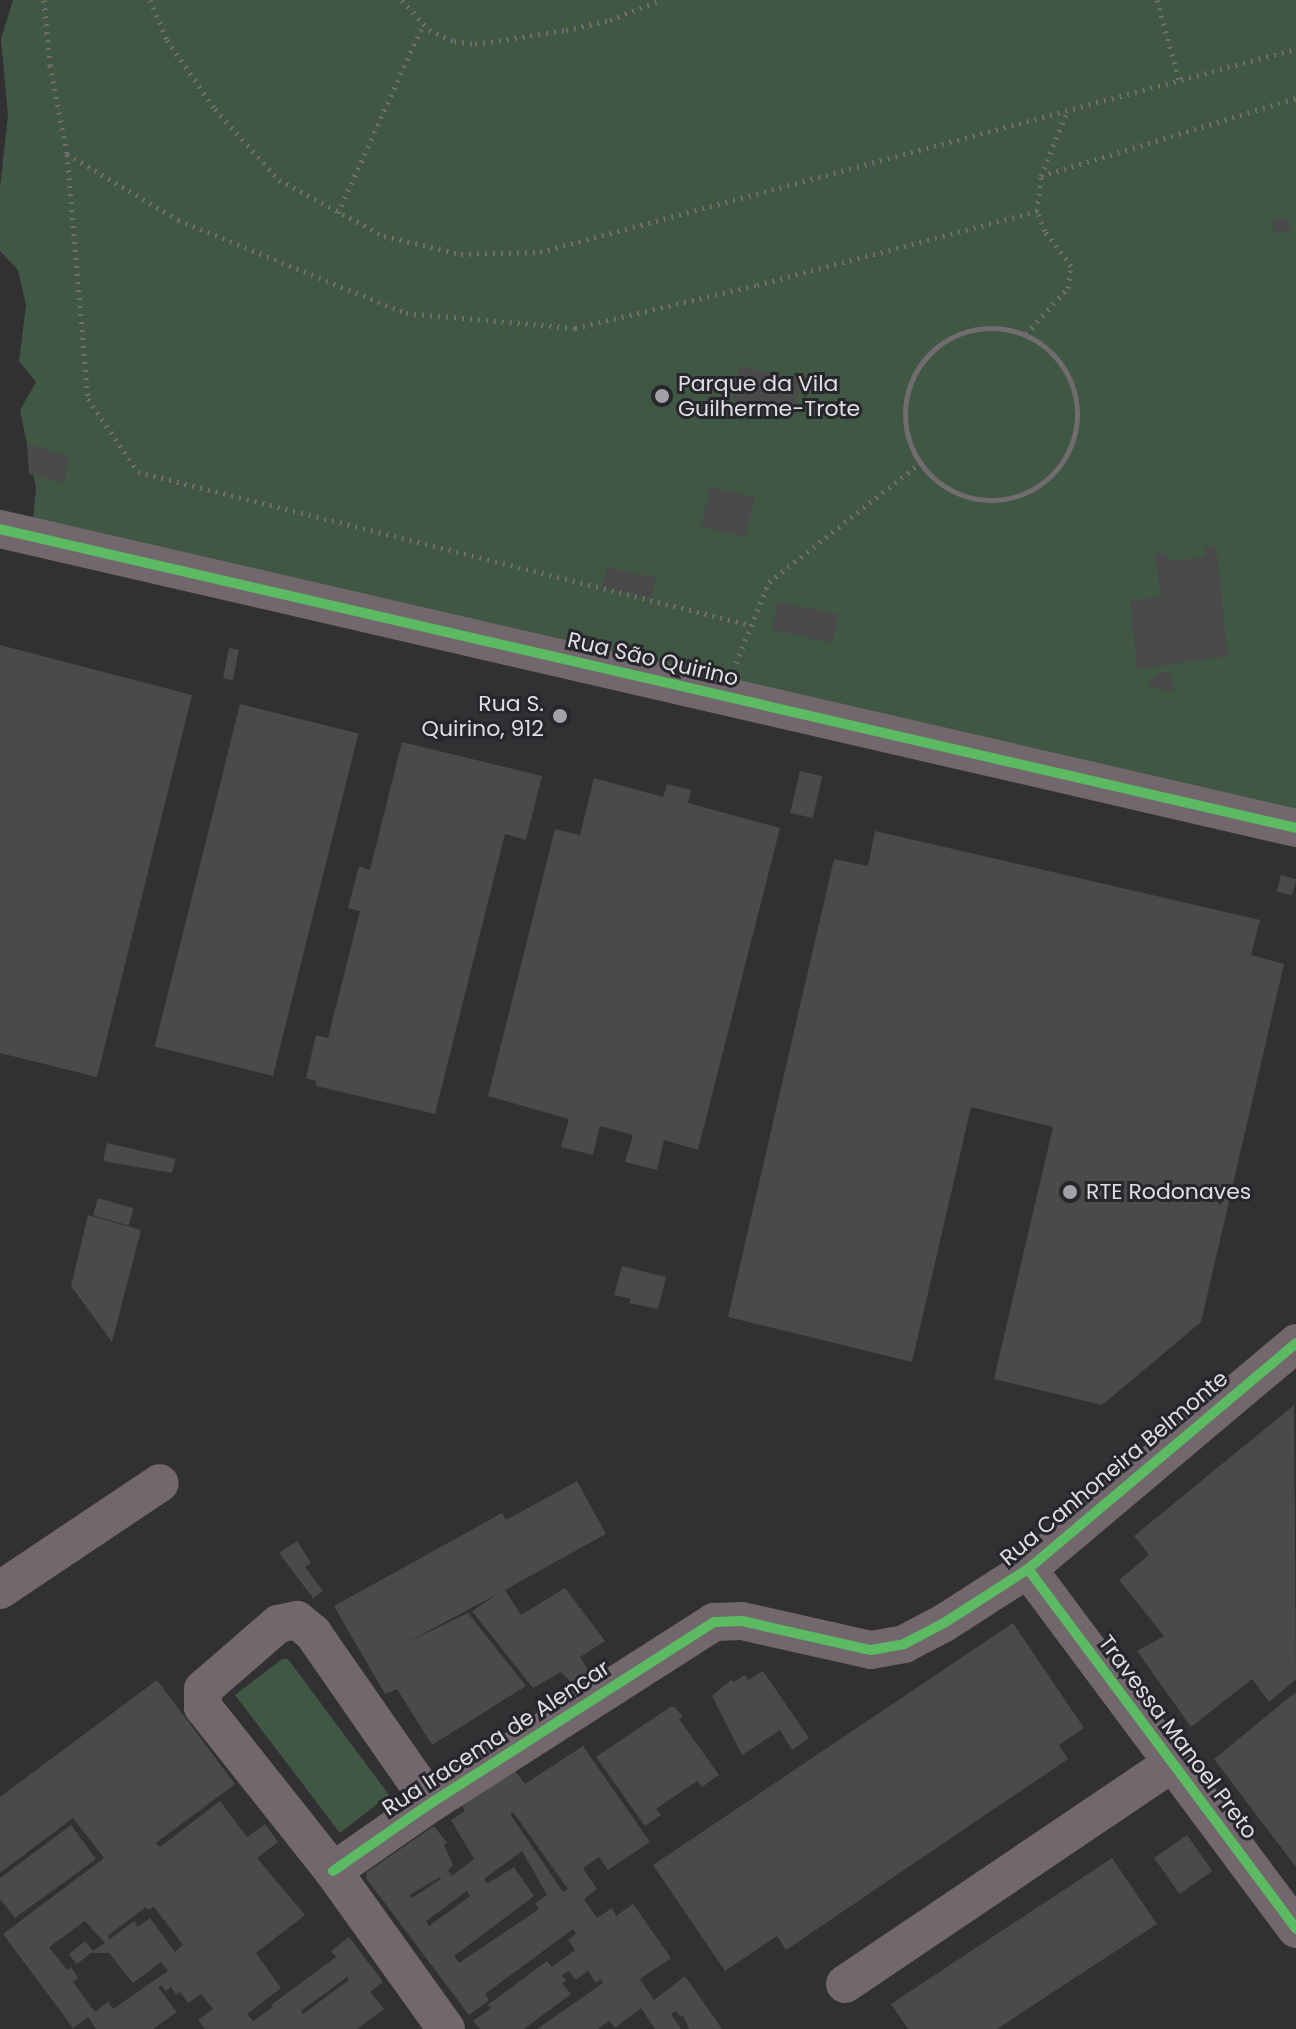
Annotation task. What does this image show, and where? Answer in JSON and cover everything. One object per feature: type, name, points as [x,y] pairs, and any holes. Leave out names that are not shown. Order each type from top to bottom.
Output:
[{"type":"street","name":"Rua São Quirino","points":[[0,529],[1296,828]]},
{"type":"street","name":"Rua Canhoneira Belmonte","points":[[682,1641],[714,1622],[729,1619],[871,1650],[904,1644],[944,1623],[1028,1569],[1296,1343]]},
{"type":"street","points":[[0,1590],[160,1483]]},
{"type":"street","name":"Travessa Manoel Preto","points":[[1028,1569],[1296,1929]]},
{"type":"street","points":[[431,1803],[313,1633],[297,1620],[278,1624],[211,1679],[201,1696],[203,1707],[333,1871],[446,2029]]},
{"type":"street","name":"Rua Iracema de Alencar","points":[[333,1871],[431,1803],[682,1641]]},
{"type":"street","points":[[845,1984],[1173,1763]]},
{"type":"path","points":[[44,0],[50,65],[67,154],[88,399],[138,472],[750,625]]},
{"type":"path","points":[[150,0],[167,40],[215,109],[279,180],[384,236],[461,254],[540,252],[1296,49]]},
{"type":"path","points":[[402,0],[423,25],[454,41],[498,42],[610,20],[661,0]]},
{"type":"path","points":[[1157,0],[1179,80]]},
{"type":"path","points":[[338,213],[423,25]]},
{"type":"path","points":[[1041,176],[1296,98]]},
{"type":"path","points":[[1026,334],[1068,288],[1071,266],[1045,231],[1037,211],[1041,176],[1068,110]]},
{"type":"path","points":[[67,154],[178,220],[406,313],[575,328],[757,285],[1037,211]]},
{"type":"path","points":[[997,327],[1026,334],[1051,350],[1069,374],[1078,400],[1078,428],[1069,454],[1053,476],[1030,492],[1003,500],[976,500],[949,491],[927,474],[912,451],[904,422],[907,392],[919,365],[940,344],[967,331],[997,327]]},
{"type":"path","points":[[735,666],[769,582],[920,463]]},
{"type":"green space","name":"Parque da Vila Guilherme-Trote","points":[[13,0],[1296,0],[1296,810],[33,519],[36,488],[20,410],[36,382],[19,361],[26,305],[18,270],[0,251],[0,188],[8,115],[1,39]]},
{"type":"green space","points":[[282,1659],[288,1659],[389,1795],[340,1833],[235,1695]]},
{"type":"building","points":[[1288,217],[1290,231],[1274,233],[1272,219]]},
{"type":"building","points":[[740,366],[801,380],[793,416],[732,402]]},
{"type":"building","points":[[27,444],[69,456],[64,483],[29,474]]},
{"type":"building","points":[[710,487],[755,497],[746,537],[701,527]]},
{"type":"building","points":[[1216,546],[1228,656],[1137,669],[1130,600],[1161,597],[1155,554],[1167,553],[1168,561],[1205,557],[1204,548]]},
{"type":"building","points":[[607,567],[656,577],[652,598],[603,588]]},
{"type":"building","points":[[778,601],[838,615],[832,643],[771,629]]},
{"type":"building","points":[[0,645],[192,695],[97,1077],[0,1053]]},
{"type":"building","points":[[229,648],[239,650],[233,680],[223,678]]},
{"type":"building","points":[[1157,672],[1170,673],[1173,692],[1150,687],[1149,677],[1158,678]]},
{"type":"building","points":[[240,704],[358,734],[273,1076],[155,1047]]},
{"type":"building","points":[[402,742],[542,776],[526,840],[505,834],[435,1114],[316,1086],[316,1081],[306,1078],[316,1035],[328,1038],[360,911],[348,908],[359,866],[370,870]]},
{"type":"building","points":[[800,771],[822,776],[813,818],[790,813]]},
{"type":"building","points":[[594,778],[663,797],[667,784],[691,790],[688,803],[780,828],[698,1150],[664,1140],[657,1170],[625,1162],[633,1135],[600,1126],[593,1155],[561,1147],[569,1119],[488,1096],[555,829],[580,835]]},
{"type":"building","points":[[875,831],[1260,920],[1251,955],[1284,964],[1201,1322],[1102,1405],[994,1379],[1053,1127],[971,1107],[912,1362],[728,1317],[834,859],[868,866]]},
{"type":"building","points":[[1281,875],[1296,879],[1292,896],[1277,891]]},
{"type":"building","points":[[107,1143],[176,1159],[172,1173],[103,1161]]},
{"type":"building","points":[[98,1198],[134,1208],[129,1226],[93,1215]]},
{"type":"building","points":[[88,1215],[141,1230],[112,1342],[71,1286]]},
{"type":"building","points":[[622,1266],[666,1277],[658,1309],[629,1303],[631,1299],[614,1295]]},
{"type":"building","points":[[1294,1405],[1296,1679],[1269,1702],[1252,1679],[1191,1727],[1137,1651],[1164,1636],[1119,1580],[1149,1555],[1134,1536]]},
{"type":"building","points":[[577,1481],[606,1534],[505,1590],[521,1615],[565,1588],[605,1641],[580,1657],[592,1676],[575,1687],[561,1672],[533,1688],[472,1611],[499,1593],[406,1643],[468,1613],[526,1686],[432,1745],[397,1689],[385,1694],[334,1606],[502,1513],[506,1520]]},
{"type":"building","points":[[297,1541],[311,1563],[305,1567],[323,1591],[313,1598],[279,1553]]},
{"type":"building","points":[[1013,1623],[1084,1728],[1059,1745],[1068,1759],[786,1950],[777,1936],[725,1971],[653,1865]]},
{"type":"building","points":[[763,1671],[809,1738],[792,1750],[780,1730],[742,1755],[712,1696],[731,1680],[734,1682],[745,1675],[748,1680]]},
{"type":"building","points":[[157,1680],[235,1784],[156,1843],[160,1847],[220,1801],[247,1837],[265,1824],[278,1842],[257,1858],[305,1915],[256,1953],[281,1988],[247,2014],[253,2021],[273,2007],[271,2005],[336,1957],[331,1951],[349,1937],[383,1982],[370,1992],[384,2009],[357,2029],[205,2029],[198,2020],[213,2009],[201,1994],[188,2003],[180,1992],[176,1995],[171,1987],[166,1991],[161,1985],[158,1987],[177,2012],[153,2029],[96,2029],[88,2017],[73,2028],[3,1934],[104,1858],[73,1818],[0,1873],[0,1797]],"holes":[[[146,1907],[148,1910],[154,1907],[183,1945],[175,1952],[150,1918],[138,1927],[134,1921],[110,1939],[107,1936]],[[85,1921],[105,1943],[89,1953],[109,1953],[133,1983],[161,1962],[168,1971],[113,2009],[108,2002],[95,2012],[73,1982],[78,1978],[71,1967],[67,1970],[49,1947]],[[347,1977],[349,1980],[303,2014],[301,2011]]]},
{"type":"building","points":[[1296,1692],[1296,1867],[1214,1759]]},
{"type":"building","points":[[670,1707],[675,1707],[683,1717],[679,1719],[719,1775],[702,1787],[697,1781],[656,1809],[661,1815],[645,1826],[596,1757]]},
{"type":"building","points":[[583,1746],[650,1842],[608,1870],[599,1857],[583,1868],[597,1889],[584,1899],[597,1918],[612,1908],[616,1916],[633,1904],[671,1958],[640,1979],[654,2000],[685,1976],[722,2029],[689,2029],[683,2015],[680,2017],[676,2011],[671,2014],[681,2029],[655,2029],[641,2008],[615,2028],[609,2021],[598,2029],[537,2029],[603,1983],[600,1979],[596,1983],[588,1971],[576,1980],[569,1971],[562,1975],[566,1981],[562,1983],[571,1994],[524,2029],[480,2029],[473,2021],[491,2008],[488,2005],[547,1961],[552,1967],[575,1950],[568,1940],[576,1934],[573,1929],[485,1994],[489,2000],[469,2015],[366,1878],[367,1872],[434,1826],[447,1843],[444,1845],[453,1865],[448,1870],[452,1876],[474,1859],[451,1820],[465,1811],[462,1806],[513,1768],[525,1784]],"holes":[[[513,1812],[568,1889],[563,1892],[510,1814]],[[522,1851],[547,1895],[535,1904],[539,1909],[459,1963],[454,1956],[534,1896],[514,1867],[487,1884],[484,1879]],[[440,1877],[412,1898],[410,1895]],[[467,1891],[470,1896],[429,1926],[426,1921]]]},
{"type":"building","points":[[71,1825],[96,1859],[15,1918],[0,1899],[0,1878]]},
{"type":"building","points":[[1187,1835],[1212,1871],[1179,1894],[1154,1858]]},
{"type":"building","points":[[1112,1858],[1157,1924],[997,2029],[908,2029],[891,2004]]},
{"type":"building","points":[[85,1941],[93,1951],[77,1964],[69,1954]]},
{"type":"cycle path","points":[[0,529],[1296,828]]},
{"type":"cycle path","points":[[333,1871],[431,1803],[714,1622],[742,1621],[871,1650],[904,1644],[944,1623],[1028,1569],[1296,1343]]},
{"type":"cycle path","points":[[1028,1569],[1296,1929]]},
{"type":"place","name":"Parque da Vila Guilherme-Trote","points":[[662,396]]},
{"type":"place","name":"Rua S. Quirino, 912","points":[[560,716]]},
{"type":"place","name":"RTE Rodonaves","points":[[1070,1192]]}]
